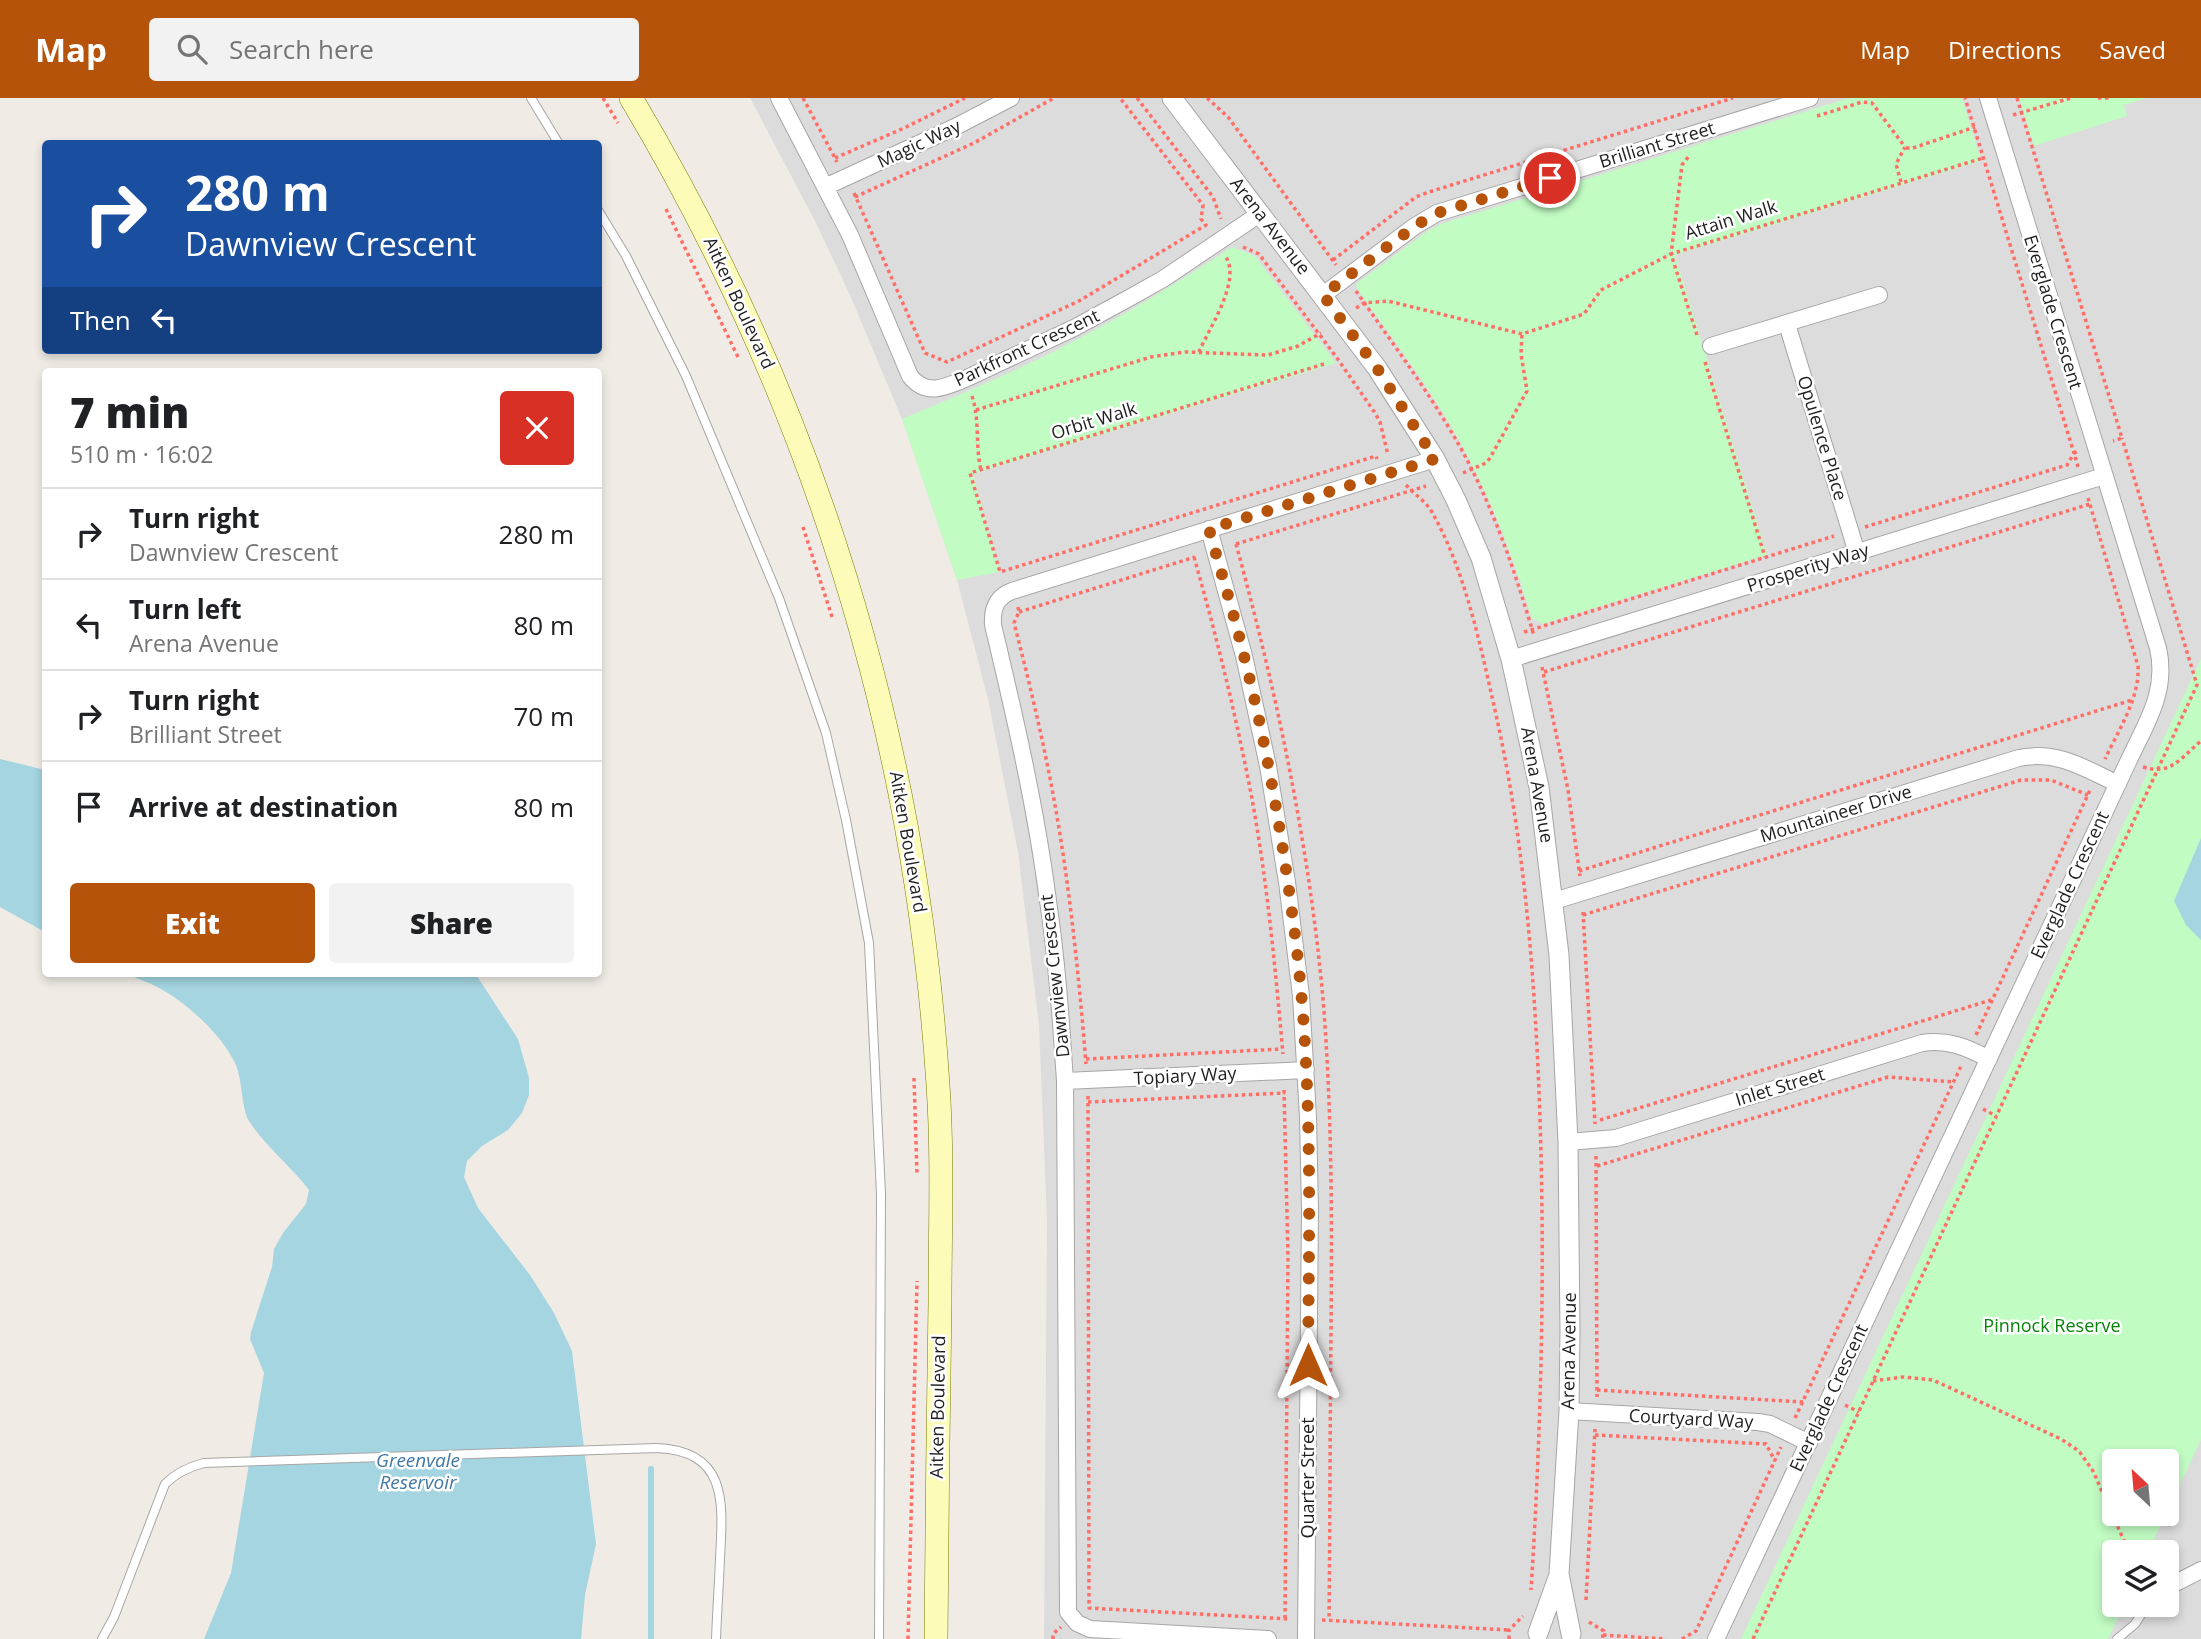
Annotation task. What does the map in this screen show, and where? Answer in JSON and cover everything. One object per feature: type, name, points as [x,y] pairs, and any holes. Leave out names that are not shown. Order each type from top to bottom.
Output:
[{"type":"main road","name":"Aitken Boulevard","points":[[631,98],[694,208],[726,271],[792,420],[854,601],[899,787],[923,932],[938,1090],[940,1245],[936,1639]]},
{"type":"street","name":"Parkfront Crescent","points":[[779,98],[850,235],[914,380],[923,387],[936,389],[965,379],[1105,312],[1163,279],[1261,213]]},
{"type":"street","name":"Magic Way","points":[[825,187],[956,127],[1011,98]]},
{"type":"street","name":"Arena Avenue","points":[[1172,98],[1377,368],[1435,459],[1481,558],[1506,638],[1539,787],[1559,956],[1568,1142],[1570,1331],[1569,1411],[1559,1574],[1573,1636]]},
{"type":"street","name":"Brilliant Street","points":[[1323,295],[1415,226],[1446,209],[1810,98]]},
{"type":"street","name":"Everglade Crescent","points":[[1716,1639],[2118,784],[2157,698],[2162,674],[2158,648],[1988,98]]},
{"type":"street","points":[[1705,349],[1879,295]]},
{"type":"street","name":"Opulence Place","points":[[1787,324],[1857,553]]},
{"type":"street","points":[[1012,591],[1435,459]]},
{"type":"street","name":"Prosperity Way","points":[[1511,659],[2104,477]]},
{"type":"street","name":"Quarter Street","points":[[1209,529],[1244,656],[1268,766],[1296,943],[1306,1070],[1310,1198],[1306,1639]]},
{"type":"street","name":"Dawnview Crescent","points":[[1012,591],[995,605],[992,612],[993,625],[1017,726],[1041,850],[1057,970],[1065,1081],[1068,1612],[1077,1623],[1090,1629],[1268,1639]]},
{"type":"street","name":"Mountaineer Drive","points":[[1554,901],[2019,758],[2034,755],[2059,758],[2118,784]]},
{"type":"street","name":"Inlet Street","points":[[1568,1142],[1616,1138],[1922,1043],[1947,1041],[1989,1059]]},
{"type":"street","name":"Topiary Way","points":[[1065,1081],[1306,1070]]},
{"type":"street","name":"Courtyard Way","points":[[1569,1411],[1758,1422],[1770,1424],[1809,1443]]},
{"type":"street","points":[[2179,1581],[2201,1570]]},
{"type":"street","name":"Arena Avenue","points":[[1533,1637],[1559,1574]]},
{"type":"street","points":[[1533,1637],[1554,1628],[1573,1636]]},
{"type":"lane","points":[[531,98],[557,140]]},
{"type":"lane","points":[[602,217],[626,256],[686,376],[779,598],[826,733],[846,820],[869,943],[881,1194],[879,1639]]},
{"type":"lane","points":[[102,1639],[114,1617],[165,1485],[174,1475],[189,1466],[204,1463],[657,1448],[688,1452],[701,1462],[714,1478],[720,1493],[723,1515],[716,1639]]},
{"type":"lane","points":[[2117,1639],[2139,1617]]},
{"type":"path","points":[[803,98],[847,178],[925,353],[947,362],[1079,301],[1206,225]]},
{"type":"path","points":[[835,158],[965,98]]},
{"type":"path","points":[[855,197],[974,143],[1054,98]]},
{"type":"path","points":[[1120,98],[1203,205],[1201,219],[1224,238],[1259,254],[1320,334],[1380,422],[1388,456],[1397,472],[1434,514],[1457,569],[1479,646],[1498,722],[1518,830],[1526,886],[1536,1026],[1543,1203],[1543,1305],[1541,1423],[1531,1597]]},
{"type":"path","points":[[1137,98],[1213,197],[1222,220],[1230,262],[1228,277],[1223,303],[1199,352]]},
{"type":"path","points":[[1207,98],[1228,117],[1364,303],[1388,301],[1521,334],[1584,314],[1601,290],[1671,254],[1682,165],[1685,159],[1693,155]]},
{"type":"path","points":[[1965,98],[2074,453]]},
{"type":"path","points":[[1479,646],[2067,465],[2074,453],[2122,438],[2017,98]]},
{"type":"path","points":[[1810,118],[1863,102],[1872,103],[1905,147],[1913,148],[2071,98]]},
{"type":"path","points":[[2098,98],[2109,98]]},
{"type":"path","points":[[1901,182],[1896,163],[1905,147]]},
{"type":"path","name":"Attain Walk","points":[[1765,557],[1705,349],[1671,254],[1983,158]]},
{"type":"path","points":[[976,410],[1131,362],[1168,354],[1199,352],[1268,355],[1298,346],[1320,334]]},
{"type":"path","points":[[1411,490],[1447,480],[1486,463],[1524,397],[1527,385],[1521,354],[1521,334]]},
{"type":"path","points":[[956,358],[976,410],[977,449],[981,470],[970,473],[1019,612],[1014,623],[1038,720],[1061,843],[1079,977],[1088,1080],[1089,1608],[1509,1630]]},
{"type":"path","name":"Orbit Walk","points":[[981,470],[1324,364]]},
{"type":"path","points":[[1544,672],[2090,504]]},
{"type":"path","points":[[1579,871],[2133,700]]},
{"type":"path","points":[[2128,762],[2157,771],[2175,765],[2201,741]]},
{"type":"path","points":[[1583,915],[2021,780],[2051,780],[2088,794]]},
{"type":"path","points":[[1595,1121],[1992,1000]]},
{"type":"path","points":[[1086,1059],[1282,1049]]},
{"type":"path","points":[[1597,1166],[1888,1077],[1953,1082]]},
{"type":"path","points":[[1088,1102],[1284,1093]]},
{"type":"path","points":[[1873,1381],[1903,1377],[1933,1380],[2062,1439],[2079,1451],[2093,1471],[2124,1540]]},
{"type":"path","points":[[1597,1391],[1803,1402]]},
{"type":"path","points":[[1595,1435],[1766,1444],[1775,1461]]},
{"type":"path","points":[[1509,1639],[1509,1630],[1530,1609]]},
{"type":"path","points":[[1604,1635],[1666,1639]]},
{"type":"shaded area","points":[[750,98],[2201,98],[2201,1639],[1044,1639],[1047,1220],[1039,1025],[1018,852],[988,699],[957,580],[902,419],[850,295],[815,221]]},
{"type":"green space","points":[[1849,98],[1962,98],[1981,161],[1675,255],[1767,555],[1543,624],[1532,618],[1496,517],[1474,468],[1448,421],[1356,284],[1429,230],[1444,223]]},
{"type":"green space","points":[[2019,98],[2147,98],[2124,105],[2127,116],[2034,146]]},
{"type":"green space","points":[[1232,247],[1255,256],[1336,363],[973,474],[1000,572],[957,580],[902,419],[1009,373],[1072,342],[1153,297]]},
{"type":"green space","name":"Pinnock Reserve","points":[[2201,659],[2201,1439],[2179,1487],[2179,1449],[2102,1449],[2102,1526],[2160,1526],[2154,1540],[2102,1540],[2102,1617],[2118,1617],[2108,1639],[1741,1639]]},
{"type":"water","points":[[0,759],[42,769],[42,930],[0,907]]},
{"type":"water","points":[[2201,838],[2201,940],[2186,925],[2174,901]]},
{"type":"water","name":"Greenvale Reservoir","points":[[134,977],[478,977],[518,1039],[529,1078],[529,1095],[522,1113],[508,1130],[482,1146],[467,1161],[464,1177],[478,1208],[530,1275],[554,1313],[572,1351],[596,1544],[585,1595],[581,1639],[204,1639],[231,1573],[264,1373],[250,1339],[251,1332],[272,1267],[274,1249],[306,1204],[309,1190],[249,1121],[235,1063],[221,1041],[191,1010],[151,984]]},
{"type":"waterway","points":[[651,1469],[651,1639]]},
{"type":"route","points":[[1308,1365],[1309,1148],[1296,943],[1263,739],[1244,656],[1209,529],[1435,459],[1377,368],[1323,295],[1415,226],[1437,213],[1550,178]]}]
